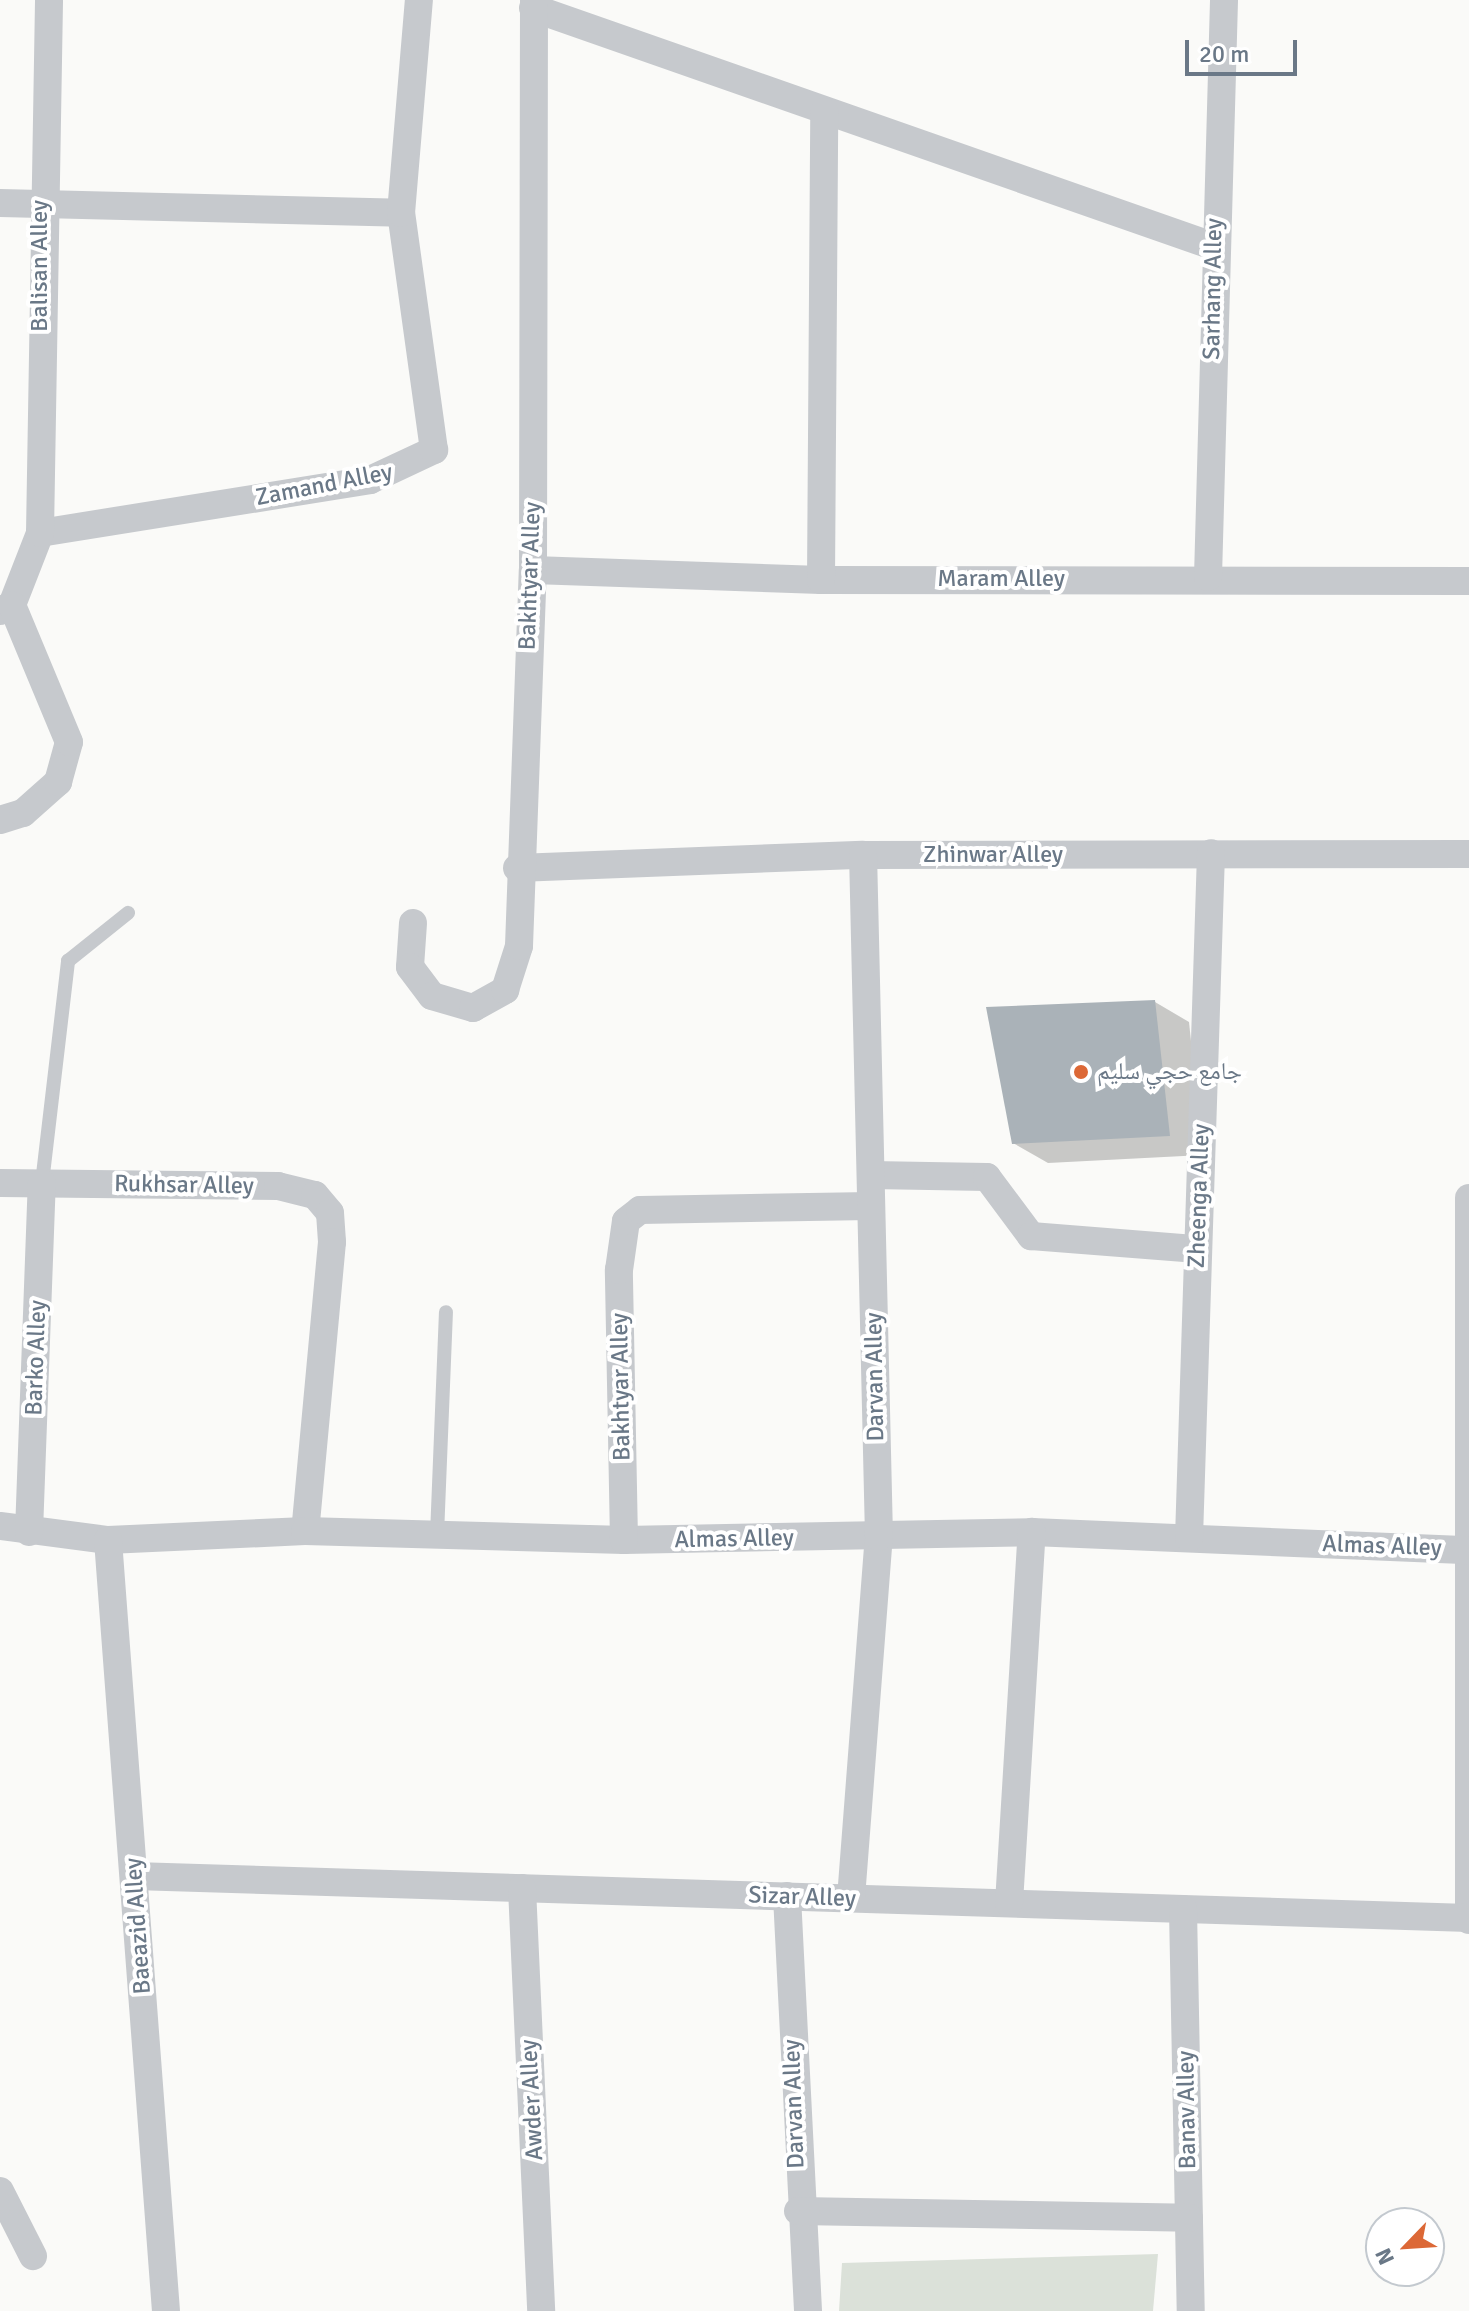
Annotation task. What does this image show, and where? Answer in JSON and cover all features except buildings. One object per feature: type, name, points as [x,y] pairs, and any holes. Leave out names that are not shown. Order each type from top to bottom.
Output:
[{"type":"street","name":"Balisan Alley","points":[[40,533],[40,203],[49,0]]},
{"type":"street","name":"Zamand Alley","points":[[40,533],[370,480],[434,450],[401,213],[419,0]]},
{"type":"street","name":"Sarhang Alley","points":[[1208,577],[1213,246],[1224,0]]},
{"type":"street","points":[[534,4],[824,112],[1213,246]]},
{"type":"street","name":"Bakhtyar Alley","points":[[413,923],[410,967],[432,996],[473,1008],[505,990],[519,946],[517,868],[533,570],[534,4]]},
{"type":"street","points":[[821,580],[824,112]]},
{"type":"street","points":[[0,203],[401,213]]},
{"type":"street","points":[[0,820],[23,813],[58,782],[69,742],[6,608],[40,533]]},
{"type":"street","name":"Maram Alley","points":[[533,570],[821,580],[1208,577],[1469,581]]},
{"type":"street","name":"Zheenga Alley","points":[[1189,1538],[1211,853]]},
{"type":"street","name":"Zhinwar Alley","points":[[517,868],[863,855],[1469,854]]},
{"type":"street","name":"Darvan Alley","points":[[851,1898],[879,1537],[863,855]]},
{"type":"street","points":[[871,1175],[987,1177],[1031,1236],[1197,1249]]},
{"type":"street","name":"Rukhsar Alley","points":[[0,1183],[278,1186],[315,1195],[330,1213],[332,1242],[305,1531]]},
{"type":"street","name":"Barko Alley","points":[[29,1532],[42,1183]]},
{"type":"street","points":[[1469,1198],[1469,1919]]},
{"type":"street","name":"Bakhtyar Alley","points":[[624,1540],[620,1233],[640,1210],[871,1206]]},
{"type":"street","name":"Almas Alley","points":[[0,1526],[108,1540],[305,1531],[624,1540],[1032,1532],[1469,1550]]},
{"type":"street","points":[[1009,1903],[1032,1532]]},
{"type":"street","name":"Baeazid Alley","points":[[108,1540],[166,2311]]},
{"type":"street","name":"Sizar Alley","points":[[134,1876],[1469,1919]]},
{"type":"street","name":"Awder Alley","points":[[522,1888],[541,2311]]},
{"type":"street","name":"Darvan Alley","points":[[787,1896],[798,2211],[808,2311]]},
{"type":"street","name":"Banav Alley","points":[[1183,1909],[1191,2311]]},
{"type":"street","points":[[0,2191],[33,2256]]},
{"type":"street","points":[[798,2211],[1189,2218]]},
{"type":"lane","points":[[42,1183],[68,961],[128,913]]},
{"type":"lane","points":[[437,1535],[446,1312]]},
{"type":"shaded area","points":[[1158,2254],[1153,2311],[839,2311],[842,2263]]},
{"type":"place","name":"جامع حجي سليم","points":[[1081,1072]]}]
